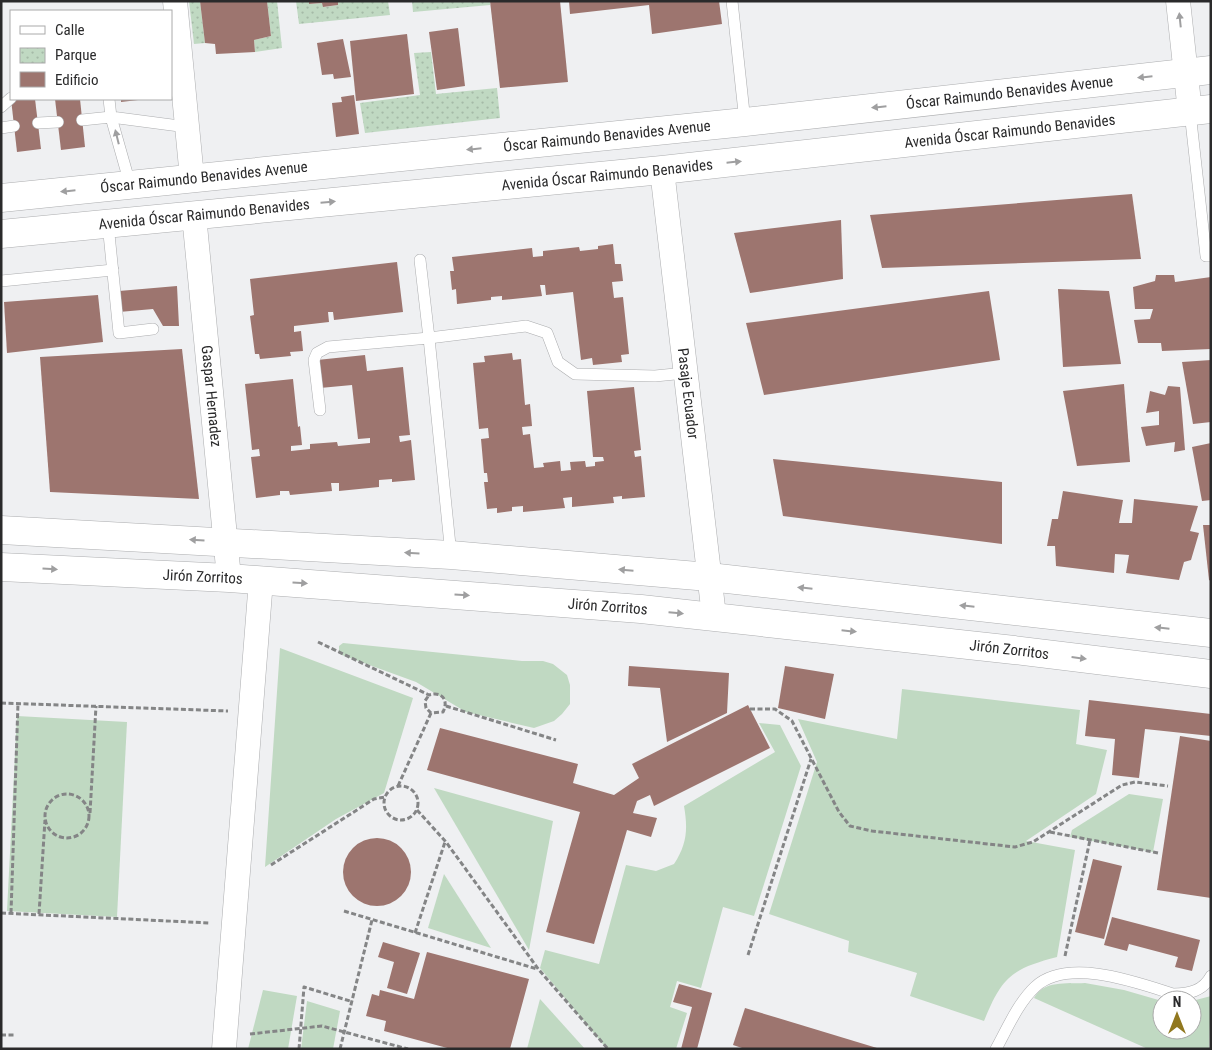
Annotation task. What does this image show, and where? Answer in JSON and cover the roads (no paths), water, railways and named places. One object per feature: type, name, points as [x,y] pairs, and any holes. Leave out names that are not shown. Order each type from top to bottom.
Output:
[{"type":"main road","name":"Óscar Raimundo Benavides Avenue","points":[[1,198],[745,122],[1198,71]]},
{"type":"main road","name":"Avenida Óscar Raimundo Benavides","points":[[1,234],[662,170],[1200,111]]},
{"type":"main road","points":[[1,530],[451,555],[709,577],[1211,633]]},
{"type":"main road","name":"Jirón Zorritos","points":[[1,566],[262,580],[714,616],[1211,674]]},
{"type":"street","points":[[175,1],[176,63],[187,127],[192,178]]},
{"type":"street","points":[[1178,1],[1198,71],[1200,111]]},
{"type":"street","name":"Pasaje Ecuador","points":[[662,170],[714,616]]},
{"type":"street","name":"Gaspar Hernadez","points":[[194,215],[230,578]]},
{"type":"street","points":[[224,1049],[253,712],[262,580]]},
{"type":"lane","points":[[732,1],[745,122]]},
{"type":"lane","points":[[109,100],[111,117],[130,184]]},
{"type":"lane","points":[[1200,111],[1206,256],[1211,256]]},
{"type":"lane","points":[[82,120],[111,117],[187,127]]},
{"type":"lane","points":[[38,123],[58,122]]},
{"type":"lane","points":[[1,128],[14,126]]},
{"type":"lane","points":[[108,224],[119,333],[153,329]]},
{"type":"lane","points":[[420,260],[451,555]]},
{"type":"lane","points":[[1,281],[113,270]]},
{"type":"lane","points":[[320,410],[314,360],[317,353],[328,347],[429,338],[526,326],[547,333],[558,362],[575,374],[654,376],[686,373]]},
{"type":"lane","points":[[996,1049],[1033,988],[1046,978],[1062,973],[1100,975],[1173,994],[1186,994],[1201,988],[1211,976]]}]
